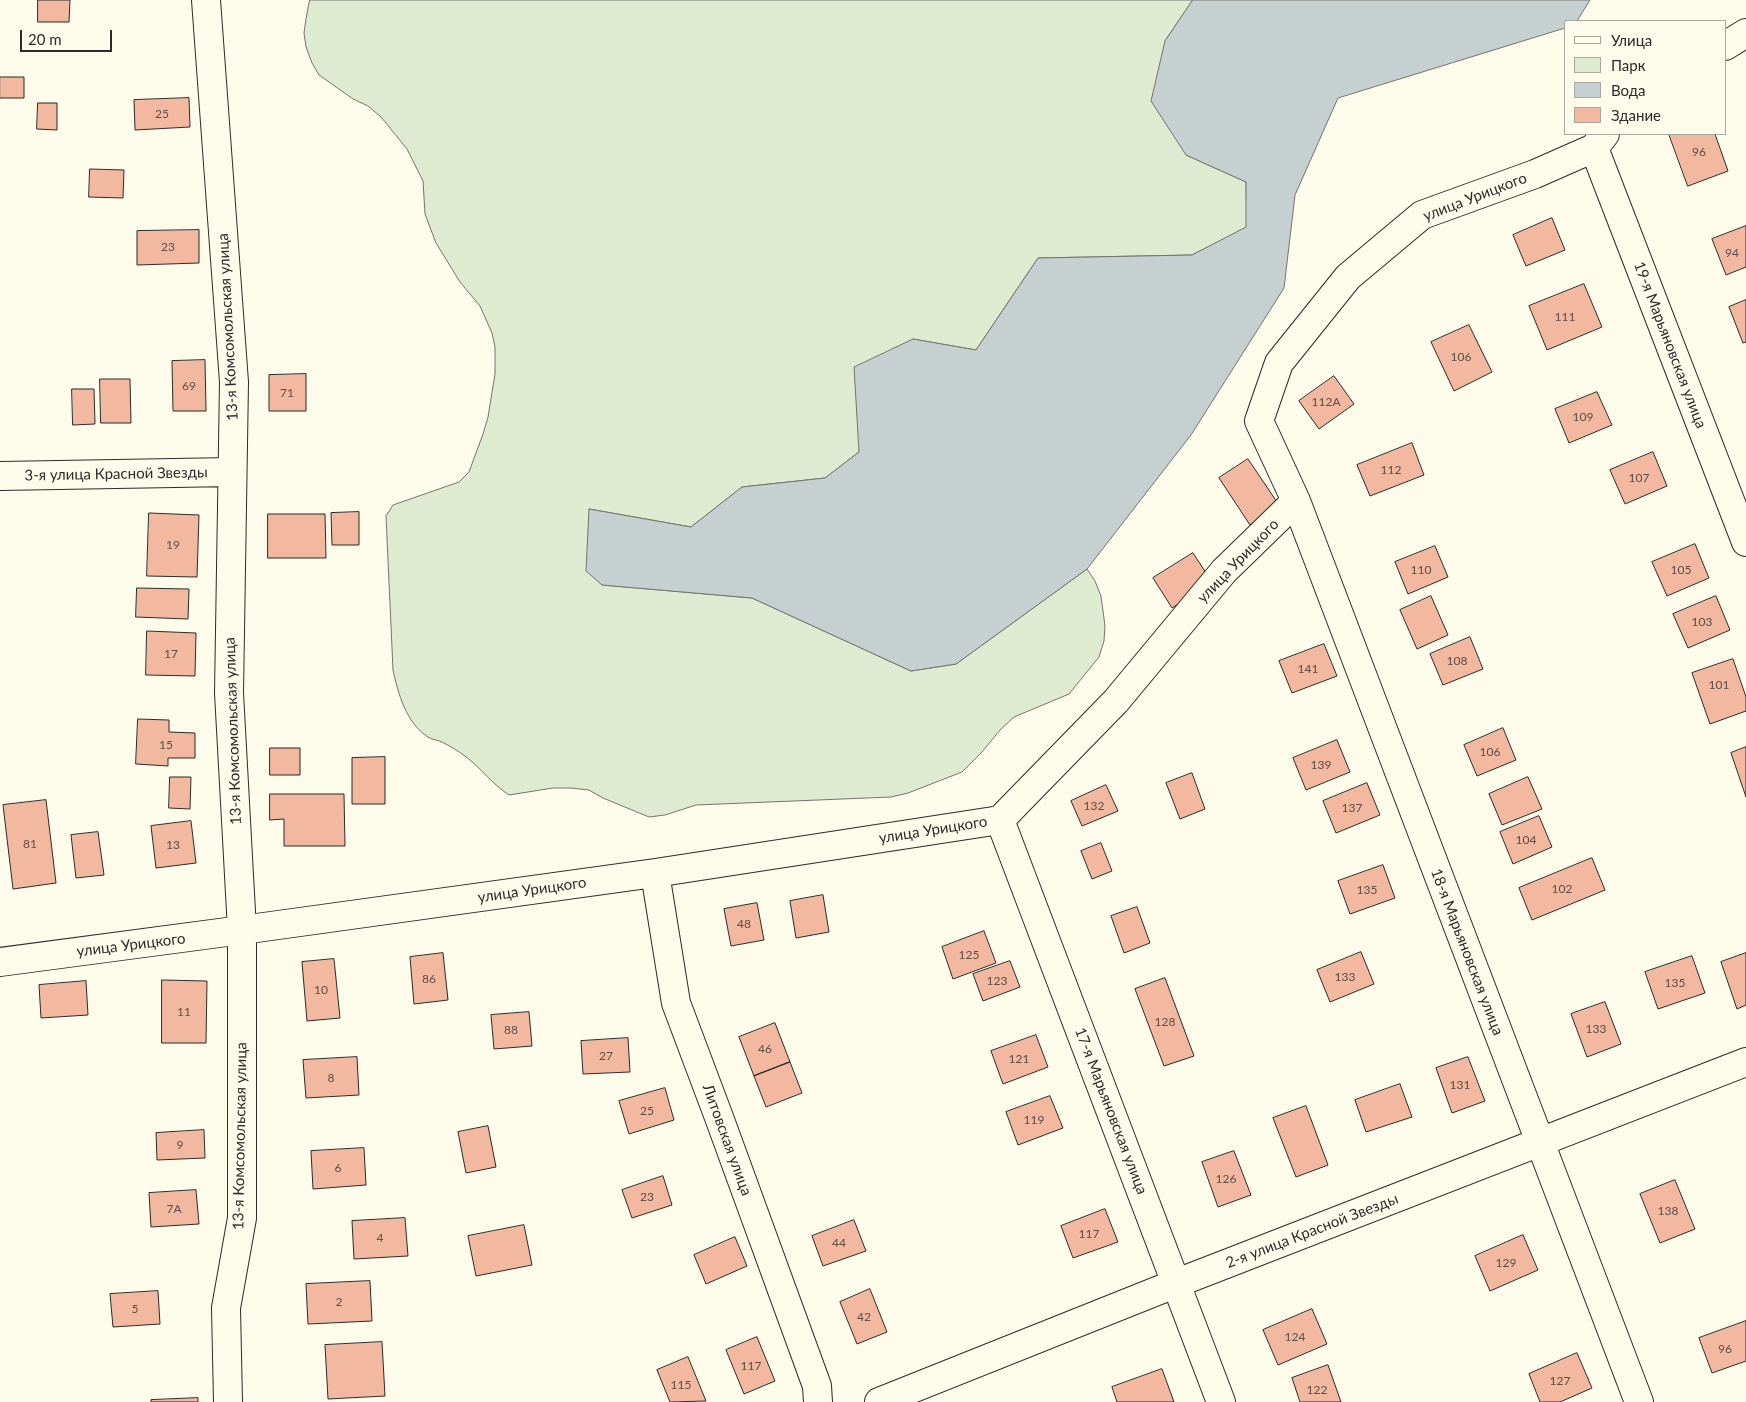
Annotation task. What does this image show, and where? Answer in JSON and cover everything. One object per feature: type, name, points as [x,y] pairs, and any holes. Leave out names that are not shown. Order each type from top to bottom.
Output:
[{"type":"street","name":"13-я Комсомольская улица","points":[[206,0],[234,382],[229,693],[242,930],[242,1218],[226,1308],[228,1402]]},
{"type":"street","points":[[1726,45],[1746,33]]},
{"type":"street","name":"улица Урицкого","points":[[0,962],[655,873],[1000,820],[1116,701],[1224,571],[1296,501],[1259,421],[1279,363],[1348,277],[1422,215],[1535,174],[1599,141]]},
{"type":"street","name":"19-я Марьяновская улица","points":[[1599,141],[1746,542]]},
{"type":"street","name":"3-я улица Красной Звезды","points":[[0,476],[232,472]]},
{"type":"street","name":"18-я Марьяновская улица","points":[[1296,501],[1639,1402]]},
{"type":"street","name":"17-я Марьяновская улица","points":[[1000,820],[1222,1402]]},
{"type":"street","name":"Литовская улица","points":[[655,873],[676,1003],[817,1386],[818,1402]]},
{"type":"street","name":"2-я улица Красной Звезды","points":[[879,1402],[1177,1283],[1746,1062]]},
{"type":"green space","points":[[310,0],[1193,0],[1165,41],[1186,155],[1246,182],[1247,227],[1192,255],[1038,258],[976,350],[913,339],[859,452],[825,478],[742,487],[691,527],[589,509],[602,585],[752,598],[911,671],[956,664],[1087,569],[1095,581],[1101,596],[1105,626],[1104,641],[1099,657],[1069,694],[1014,717],[962,772],[908,793],[891,797],[696,805],[665,815],[649,817],[603,798],[589,790],[553,788],[509,795],[465,756],[420,731],[404,707],[393,670],[386,516],[393,505],[459,482],[469,472],[488,417],[495,374],[495,347],[492,333],[480,306],[460,282],[436,243],[425,214],[423,181],[407,149],[381,117],[368,106],[353,99],[319,75],[312,63],[306,47],[304,33]]},
{"type":"water","points":[[1193,0],[1590,0],[1578,20],[1564,20],[1564,28],[1338,98],[1295,195],[1284,288],[1191,435],[1087,569],[956,664],[911,671],[752,598],[602,585],[586,571],[589,509],[691,527],[742,487],[825,478],[859,452],[854,367],[913,339],[976,350],[1038,258],[1192,255],[1246,227],[1246,182],[1186,155],[1151,101],[1165,41]]},
{"type":"building","points":[[38,0],[70,0],[69,22],[38,22]]},
{"type":"building","points":[[0,77],[24,77],[24,98],[0,98]]},
{"type":"building","points":[[189,98],[190,127],[135,130],[134,100]]},
{"type":"building","points":[[38,103],[57,103],[57,130],[37,129]]},
{"type":"building","points":[[1669,135],[1715,135],[1728,171],[1688,186]]},
{"type":"building","points":[[90,169],[124,170],[123,198],[89,197]]},
{"type":"building","points":[[1552,218],[1565,250],[1526,266],[1513,235]]},
{"type":"building","points":[[1746,226],[1746,267],[1726,275],[1712,239]]},
{"type":"building","points":[[199,230],[199,263],[137,265],[137,231]]},
{"type":"building","points":[[1584,284],[1602,327],[1547,350],[1529,306]]},
{"type":"building","points":[[1746,300],[1746,342],[1743,343],[1729,307]]},
{"type":"building","points":[[1469,325],[1492,372],[1454,391],[1431,342]]},
{"type":"building","points":[[205,360],[206,411],[173,411],[172,361]]},
{"type":"building","points":[[306,374],[306,411],[269,411],[269,375]]},
{"type":"building","points":[[1334,376],[1354,404],[1319,429],[1299,401]]},
{"type":"building","points":[[100,379],[130,379],[131,423],[101,423]]},
{"type":"building","points":[[72,389],[94,389],[95,424],[73,425]]},
{"type":"building","points":[[1597,392],[1612,425],[1569,443],[1555,409]]},
{"type":"building","points":[[1412,443],[1424,475],[1370,496],[1357,465]]},
{"type":"building","points":[[1653,452],[1667,486],[1625,504],[1610,470]]},
{"type":"building","points":[[1248,459],[1279,505],[1250,525],[1219,478]]},
{"type":"building","points":[[359,512],[359,545],[332,545],[331,513]]},
{"type":"building","points":[[149,513],[199,515],[197,577],[147,576]]},
{"type":"building","points":[[268,514],[325,514],[326,558],[268,558]]},
{"type":"building","points":[[1695,544],[1709,578],[1667,596],[1652,562]]},
{"type":"building","points":[[1435,546],[1448,577],[1408,594],[1395,562]]},
{"type":"building","points":[[1193,553],[1212,582],[1172,608],[1153,578]]},
{"type":"building","points":[[137,588],[189,589],[188,619],[136,617]]},
{"type":"building","points":[[1431,596],[1448,635],[1417,649],[1400,610]]},
{"type":"building","points":[[1716,596],[1730,630],[1688,648],[1673,614]]},
{"type":"building","points":[[147,631],[196,633],[195,676],[146,675]]},
{"type":"building","points":[[1470,637],[1483,669],[1443,685],[1430,654]]},
{"type":"building","points":[[1324,644],[1337,676],[1292,693],[1279,661]]},
{"type":"building","points":[[1733,659],[1746,697],[1746,711],[1710,724],[1692,673]]},
{"type":"building","points":[[138,719],[169,720],[169,732],[195,733],[195,758],[168,758],[168,766],[136,764]]},
{"type":"building","points":[[1503,728],[1516,760],[1477,776],[1464,745]]},
{"type":"building","points":[[1337,740],[1350,772],[1306,790],[1293,758]]},
{"type":"building","points":[[1746,747],[1746,797],[1731,753]]},
{"type":"building","points":[[270,748],[300,748],[300,775],[270,775]]},
{"type":"building","points":[[385,757],[385,804],[352,804],[352,758]]},
{"type":"building","points":[[1192,773],[1205,809],[1180,819],[1166,783]]},
{"type":"building","points":[[170,777],[191,777],[190,809],[169,808]]},
{"type":"building","points":[[1528,777],[1542,809],[1502,825],[1489,794]]},
{"type":"building","points":[[1367,783],[1380,815],[1336,833],[1323,801]]},
{"type":"building","points":[[1106,785],[1118,811],[1082,826],[1071,801]]},
{"type":"building","points":[[270,794],[344,794],[345,846],[284,846],[284,819],[270,820]]},
{"type":"building","points":[[46,800],[56,883],[13,889],[3,805]]},
{"type":"building","points":[[1539,816],[1552,847],[1513,864],[1500,832]]},
{"type":"building","points":[[191,821],[196,863],[156,868],[151,826]]},
{"type":"building","points":[[98,832],[104,875],[76,878],[71,835]]},
{"type":"building","points":[[1101,843],[1112,871],[1092,879],[1081,851]]},
{"type":"building","points":[[1592,858],[1605,890],[1532,920],[1519,888]]},
{"type":"building","points":[[1383,865],[1395,898],[1350,914],[1338,881]]},
{"type":"building","points":[[823,895],[829,932],[796,938],[790,901]]},
{"type":"building","points":[[757,903],[764,940],[731,946],[724,909]]},
{"type":"building","points":[[1137,907],[1150,943],[1124,953],[1111,916]]},
{"type":"building","points":[[984,931],[996,963],[953,979],[942,947]]},
{"type":"building","points":[[1361,952],[1374,984],[1330,1002],[1317,970]]},
{"type":"building","points":[[443,953],[448,1000],[414,1004],[410,957]]},
{"type":"building","points":[[1746,953],[1746,1005],[1737,1009],[1721,962]]},
{"type":"building","points":[[1692,956],[1705,993],[1658,1009],[1645,972]]},
{"type":"building","points":[[334,959],[340,1018],[307,1021],[302,962]]},
{"type":"building","points":[[1010,961],[1020,987],[983,1001],[973,974]]},
{"type":"building","points":[[1165,978],[1194,1056],[1164,1066],[1135,989]]},
{"type":"building","points":[[162,980],[207,981],[206,1043],[162,1043]]},
{"type":"building","points":[[86,981],[88,1015],[41,1018],[39,985]]},
{"type":"building","points":[[1605,1002],[1621,1044],[1587,1057],[1571,1014]]},
{"type":"building","points":[[529,1012],[532,1046],[494,1049],[491,1015]]},
{"type":"building","points":[[775,1023],[790,1062],[754,1076],[739,1037]]},
{"type":"building","points":[[1036,1035],[1048,1067],[1003,1084],[991,1051]]},
{"type":"building","points":[[628,1038],[630,1072],[583,1074],[581,1041]]},
{"type":"building","points":[[357,1057],[359,1095],[306,1098],[303,1060]]},
{"type":"building","points":[[1468,1057],[1485,1101],[1452,1113],[1436,1068]]},
{"type":"building","points":[[790,1062],[802,1093],[766,1107],[754,1076]]},
{"type":"building","points":[[1400,1084],[1412,1117],[1366,1132],[1355,1100]]},
{"type":"building","points":[[665,1088],[674,1120],[629,1134],[619,1101]]},
{"type":"building","points":[[1050,1096],[1063,1128],[1018,1145],[1006,1112]]},
{"type":"building","points":[[1306,1106],[1328,1165],[1296,1177],[1273,1118]]},
{"type":"building","points":[[488,1126],[496,1167],[466,1173],[458,1132]]},
{"type":"building","points":[[204,1130],[205,1158],[157,1160],[156,1133]]},
{"type":"building","points":[[364,1148],[366,1185],[313,1189],[311,1151]]},
{"type":"building","points":[[1234,1151],[1251,1195],[1218,1207],[1202,1162]]},
{"type":"building","points":[[663,1176],[672,1205],[632,1218],[622,1190]]},
{"type":"building","points":[[1675,1180],[1695,1229],[1660,1243],[1640,1194]]},
{"type":"building","points":[[196,1190],[199,1224],[151,1227],[149,1193]]},
{"type":"building","points":[[1105,1209],[1118,1242],[1073,1258],[1061,1226]]},
{"type":"building","points":[[405,1218],[408,1256],[354,1259],[352,1221]]},
{"type":"building","points":[[854,1220],[866,1251],[823,1266],[812,1236]]},
{"type":"building","points":[[524,1225],[532,1265],[476,1276],[468,1236]]},
{"type":"building","points":[[1523,1235],[1538,1270],[1490,1291],[1475,1256]]},
{"type":"building","points":[[735,1237],[747,1266],[706,1284],[694,1255]]},
{"type":"building","points":[[370,1281],[372,1321],[308,1324],[306,1284]]},
{"type":"building","points":[[870,1289],[887,1332],[857,1344],[840,1302]]},
{"type":"building","points":[[158,1291],[160,1324],[113,1327],[110,1294]]},
{"type":"building","points":[[1312,1309],[1327,1344],[1278,1365],[1263,1330]]},
{"type":"building","points":[[1746,1321],[1746,1361],[1712,1373],[1699,1338]]},
{"type":"building","points":[[757,1337],[775,1381],[744,1394],[726,1350]]},
{"type":"building","points":[[382,1342],[385,1396],[328,1399],[325,1345]]},
{"type":"building","points":[[1577,1353],[1592,1388],[1560,1402],[1540,1402],[1529,1374]]},
{"type":"building","points":[[688,1357],[706,1401],[670,1402],[657,1370]]},
{"type":"building","points":[[1328,1365],[1341,1402],[1300,1402],[1292,1378]]},
{"type":"building","points":[[1162,1369],[1174,1402],[1117,1402],[1112,1387]]},
{"type":"building","points":[[198,1398],[198,1402],[151,1402],[151,1400]]}]
